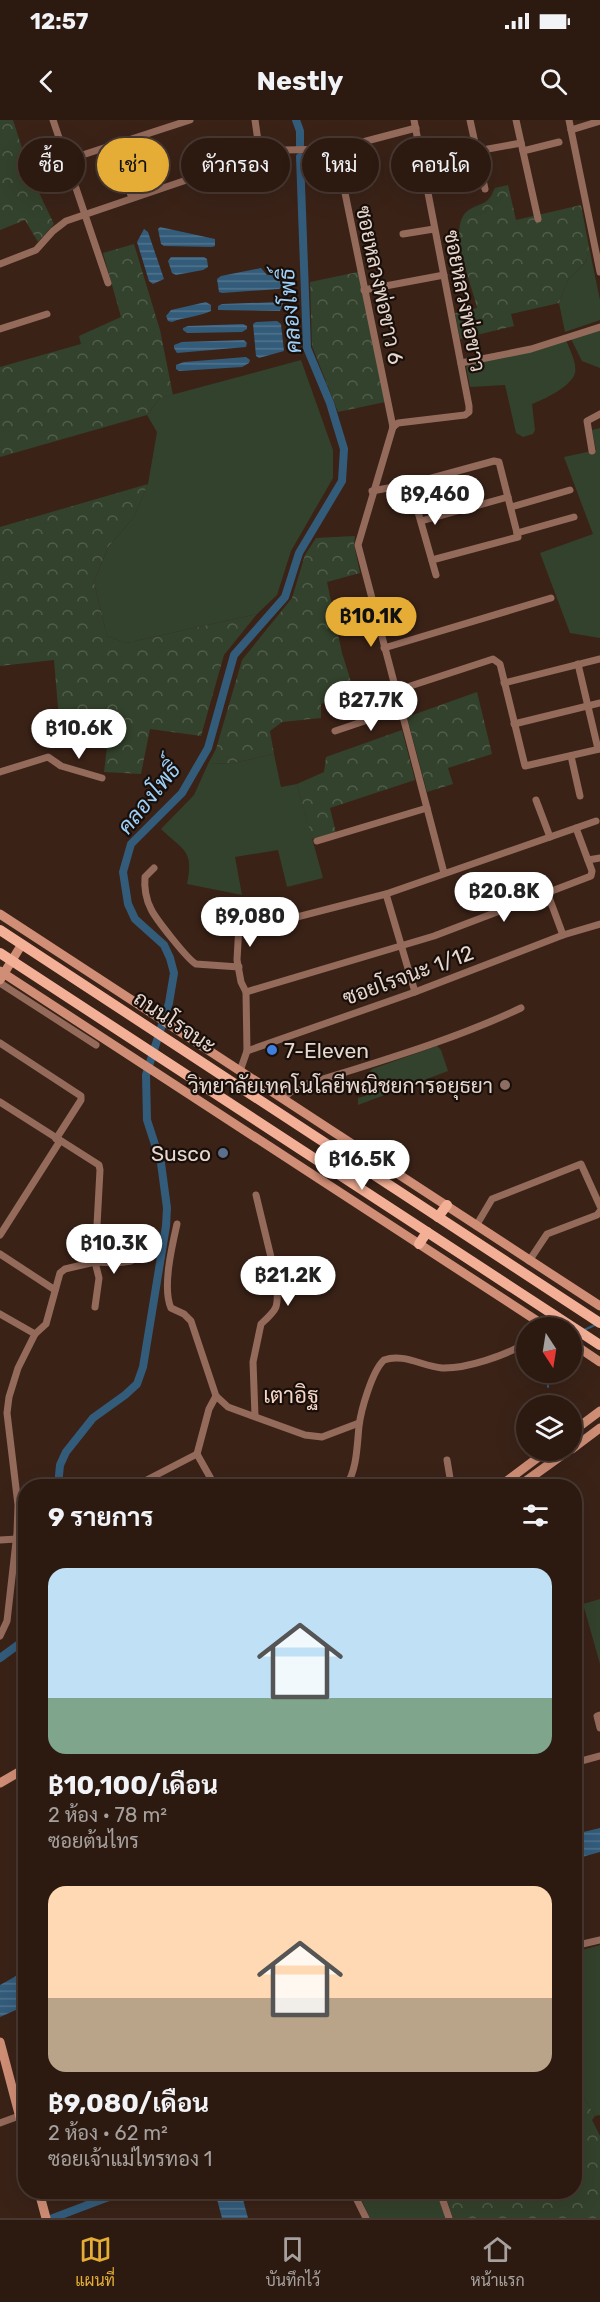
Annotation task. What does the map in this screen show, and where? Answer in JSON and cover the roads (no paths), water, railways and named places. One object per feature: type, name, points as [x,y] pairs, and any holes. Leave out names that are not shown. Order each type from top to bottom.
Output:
[{"type":"main road","name":"ถนนโรจนะ","points":[[0,914],[600,1306]]},
{"type":"main road","name":"ถนนโรจนะ","points":[[0,930],[177,1048],[596,1320]]},
{"type":"main road","points":[[22,944],[1,977],[162,1076],[530,1317]]},
{"type":"main road","name":"ถนนโรจนะ","points":[[0,953],[556,1317]]},
{"type":"main road","points":[[438,1217],[447,1205]]},
{"type":"main road","points":[[419,1244],[427,1232]]},
{"type":"main road","name":"ถนนโรจนะ","points":[[582,1333],[600,1345]]},
{"type":"main road","points":[[582,1350],[600,1362]]},
{"type":"main road","points":[[582,1424],[600,1411]]},
{"type":"main road","points":[[582,1441],[600,1428]]},
{"type":"main road","points":[[509,1479],[533,1461]]},
{"type":"main road","points":[[529,1479],[554,1461]]},
{"type":"main road","points":[[0,1782],[18,1772]]},
{"type":"main road","points":[[0,2042],[18,2112]]},
{"type":"main road","points":[[41,2199],[46,2215]]},
{"type":"street","points":[[53,120],[59,138]]},
{"type":"street","points":[[135,138],[190,120]]},
{"type":"street","points":[[255,120],[258,138]]},
{"type":"street","name":"ซอยหลวงพ่อขาว","points":[[393,427],[398,423],[465,415],[469,412],[470,406],[414,120]]},
{"type":"street","points":[[470,120],[474,138]]},
{"type":"street","points":[[516,120],[538,219]]},
{"type":"street","points":[[569,120],[600,272]]},
{"type":"street","points":[[571,130],[600,121]]},
{"type":"street","points":[[378,138],[416,128]]},
{"type":"street","points":[[491,148],[521,142]]},
{"type":"street","points":[[523,151],[559,142]]},
{"type":"street","points":[[0,264],[36,250],[58,226],[86,214],[181,182]]},
{"type":"street","points":[[78,192],[108,283]]},
{"type":"street","points":[[130,192],[132,198]]},
{"type":"street","name":"ซอยหลวงพ่อขาว 6","points":[[345,192],[393,427]]},
{"type":"street","points":[[403,234],[434,229]]},
{"type":"street","points":[[364,290],[444,275]]},
{"type":"street","points":[[0,329],[47,314]]},
{"type":"street","points":[[460,363],[531,349],[600,327]]},
{"type":"street","points":[[592,451],[587,422],[600,414]]},
{"type":"street","points":[[393,427],[372,491],[358,545],[444,873]]},
{"type":"street","points":[[372,491],[410,484],[494,461],[499,462],[518,532],[517,537],[432,560]]},
{"type":"street","points":[[410,484],[436,575]]},
{"type":"street","points":[[511,507],[570,490]]},
{"type":"street","points":[[421,521],[508,496]]},
{"type":"street","points":[[518,532],[574,517]]},
{"type":"street","points":[[384,648],[551,598]]},
{"type":"street","points":[[395,692],[493,659],[500,664],[525,765],[599,749],[578,664]]},
{"type":"street","points":[[504,682],[600,659]]},
{"type":"street","points":[[514,724],[600,703]]},
{"type":"street","points":[[335,731],[400,709]]},
{"type":"street","points":[[571,756],[580,795]]},
{"type":"street","points":[[0,772],[48,758],[61,766],[102,778]]},
{"type":"street","points":[[536,800],[550,837]]},
{"type":"street","points":[[316,841],[427,808]]},
{"type":"street","points":[[239,932],[386,894],[596,821]]},
{"type":"street","points":[[246,992],[454,929],[593,874],[576,828]]},
{"type":"street","points":[[588,861],[600,858]]},
{"type":"street","points":[[154,868],[145,877],[147,900],[152,912],[190,961],[239,967]]},
{"type":"street","points":[[547,892],[563,935]]},
{"type":"street","points":[[386,894],[414,992]]},
{"type":"street","points":[[240,907],[239,967],[241,981],[246,992],[247,1051],[240,1071]]},
{"type":"street","name":"ซอยโรจนะ 1/12","points":[[247,1051],[414,992],[563,935],[600,924]]},
{"type":"street","points":[[1,977],[96,1045]]},
{"type":"street","points":[[283,1099],[295,1088],[400,1054],[496,1020],[521,1008]]},
{"type":"street","points":[[0,1043],[81,1096],[81,1100],[58,1140],[0,1235]]},
{"type":"street","points":[[0,1102],[99,1165],[95,1262],[99,1278],[95,1307]]},
{"type":"street","points":[[476,1226],[492,1199],[581,1164],[600,1206]]},
{"type":"street","points":[[255,1195],[277,1282],[277,1296],[276,1310],[261,1324],[253,1362],[255,1416]]},
{"type":"street","points":[[529,1261],[547,1234],[597,1215],[600,1211]]},
{"type":"street","points":[[177,1224],[172,1248],[169,1303],[171,1308],[184,1314],[191,1321],[216,1396],[228,1407],[315,1437],[333,1434],[359,1423]]},
{"type":"street","points":[[0,1254],[55,1290]]},
{"type":"street","points":[[0,1636],[7,1621],[17,1536],[18,1505],[7,1413],[9,1397],[18,1368],[35,1334],[46,1324],[62,1270],[95,1262],[131,1261]]},
{"type":"street","points":[[0,1314],[35,1334]]},
{"type":"street","points":[[349,1479],[352,1474],[359,1423],[374,1376],[384,1360],[398,1357],[426,1365],[451,1367],[496,1356],[516,1347]]},
{"type":"street","points":[[211,1479],[197,1454],[209,1409],[216,1396]]},
{"type":"street","points":[[149,1479],[197,1454]]},
{"type":"street","points":[[447,1460],[450,1479]]},
{"type":"street","points":[[0,1540],[17,1536]]},
{"type":"street","points":[[600,1715],[597,1716],[600,1728]]},
{"type":"street","points":[[582,1761],[600,1756]]},
{"type":"street","points":[[582,1944],[600,1940]]},
{"type":"street","points":[[0,2122],[18,2116]]},
{"type":"street","points":[[356,2199],[366,2218]]},
{"type":"street","points":[[442,2199],[449,2218]]},
{"type":"water","points":[[160,227],[215,239],[215,246],[164,246],[161,244],[158,229]]},
{"type":"water","points":[[144,229],[148,232],[164,279],[153,284],[149,281],[137,242]]},
{"type":"water","points":[[171,257],[204,257],[207,259],[208,267],[176,275],[172,273],[168,261]]},
{"type":"water","points":[[261,268],[267,275],[280,275],[282,287],[219,292],[217,279],[221,276]]},
{"type":"water","points":[[206,302],[211,305],[211,311],[172,322],[168,321],[166,316],[171,310]]},
{"type":"water","points":[[283,303],[280,311],[218,310],[218,306],[222,304]]},
{"type":"water","points":[[277,321],[281,324],[284,351],[259,358],[256,356],[253,324]]},
{"type":"water","points":[[243,324],[247,326],[247,329],[242,332],[187,333],[183,330],[188,326]]},
{"type":"water","points":[[244,340],[247,343],[246,347],[177,353],[174,348],[174,345],[182,342]]},
{"type":"water","points":[[246,357],[250,360],[249,363],[242,367],[179,371],[176,369],[176,365],[184,362]]},
{"type":"water","points":[[600,1828],[600,1852],[582,1857],[582,1832]]},
{"type":"water","points":[[18,1975],[18,2009],[0,2017],[0,1985]]},
{"type":"water","points":[[217,2199],[243,2199],[248,2218],[222,2218]]},
{"type":"waterway","name":"คลองโพธิ์","points":[[296,120],[300,131],[300,146]]},
{"type":"waterway","name":"คลองโพธิ์","points":[[59,1479],[60,1465],[66,1452],[93,1418],[137,1384],[143,1367],[166,1226],[167,1208],[161,1163],[147,1120],[146,1075],[169,1003],[174,973],[164,945],[135,919],[128,904],[123,872],[131,844],[182,793],[208,748],[234,655],[285,597],[299,553],[342,481],[344,449],[330,403],[307,348],[300,157]]},
{"type":"waterway","points":[[584,1330],[595,1325]]},
{"type":"waterway","points":[[548,1383],[548,1387]]},
{"type":"waterway","name":"คลองโพธิ์","points":[[0,1658],[18,1645]]},
{"type":"waterway","points":[[53,2218],[103,2199]]},
{"type":"place","name":"7-Eleven","points":[[272,1050]]},
{"type":"place","name":"วิทยาลัยเทคโนโลยีพณิชยการอยุธยา","points":[[505,1085]]},
{"type":"place","name":"Susco","points":[[223,1153]]},
{"type":"district","name":"เตาอิฐ","points":[[291,1395]]}]
